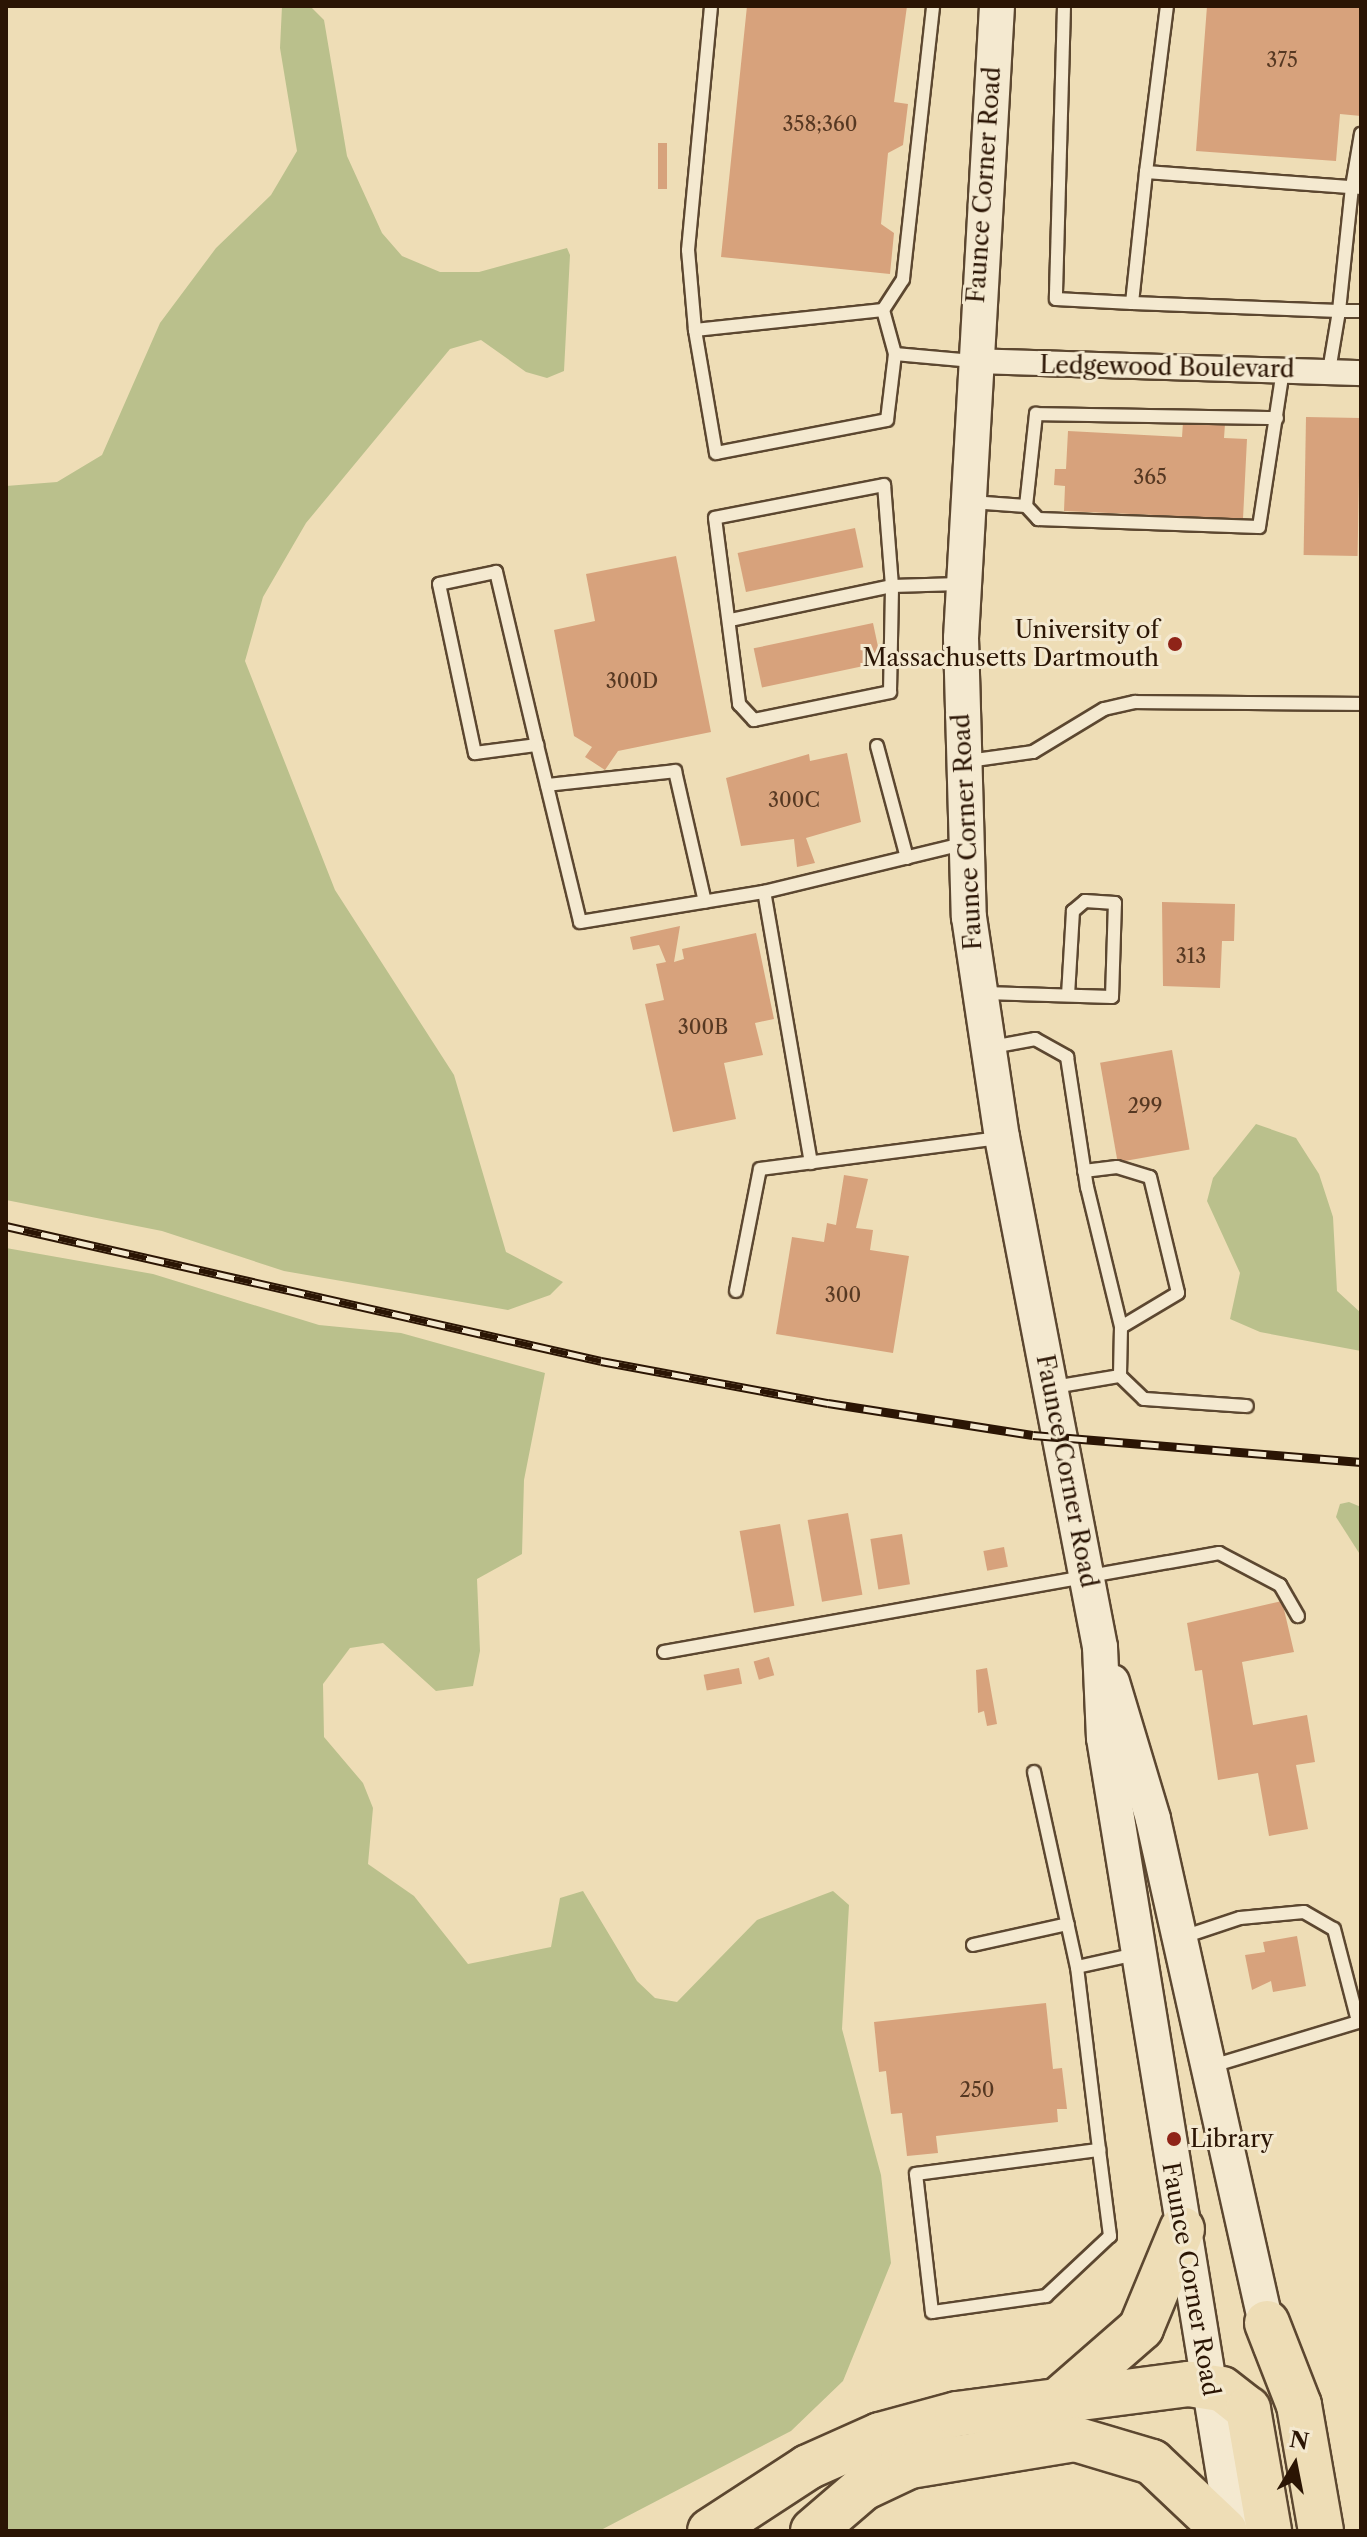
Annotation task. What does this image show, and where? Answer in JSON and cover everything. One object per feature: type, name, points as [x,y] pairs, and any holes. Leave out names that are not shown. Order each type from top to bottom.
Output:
[{"type":"highway","points":[[1059,2399],[1141,2328],[1182,2229]]},
{"type":"highway","points":[[1267,2323],[1299,2405],[1321,2531]]},
{"type":"highway","points":[[710,2531],[808,2467],[880,2435],[1059,2399],[1211,2386],[1233,2394],[1251,2417],[1269,2531]]},
{"type":"highway","points":[[813,2531],[863,2488],[910,2466],[1075,2439],[1116,2446],[1152,2462],[1225,2531]]},
{"type":"main road","name":"Faunce Corner Road","points":[[997,6],[973,361],[963,583],[961,760],[964,843],[978,993],[1002,1137],[1100,1647],[1104,1738],[1233,2531]]},
{"type":"main road","name":"Faunce Corner Road","points":[[1100,1647],[1130,1732],[1209,2066],[1267,2323],[1300,2531]]},
{"type":"main road","points":[[1139,1953],[1180,1938]]},
{"type":"street","name":"Ledgewood Boulevard","points":[[973,361],[1361,373]]},
{"type":"lane","points":[[711,6],[688,250],[695,330],[716,453],[887,420],[895,354],[883,310],[903,279],[933,6]]},
{"type":"lane","points":[[1064,6],[1056,299],[1361,311]]},
{"type":"lane","points":[[1132,303],[1167,6]]},
{"type":"lane","points":[[1329,371],[1357,187],[1361,134]]},
{"type":"lane","points":[[1146,172],[1357,187]]},
{"type":"lane","points":[[695,330],[883,310]]},
{"type":"lane","points":[[895,354],[973,361]]},
{"type":"lane","points":[[968,502],[1026,506],[1038,519],[1259,527],[1283,370]]},
{"type":"lane","points":[[1026,506],[1036,414],[1277,418]]},
{"type":"lane","points":[[884,485],[892,586],[895,668],[890,692],[754,720],[739,704],[727,638],[731,620],[715,518],[884,485]]},
{"type":"lane","points":[[537,745],[475,753],[439,584],[496,572],[580,922],[764,892],[964,843]]},
{"type":"lane","points":[[731,620],[892,586],[963,583]]},
{"type":"lane","points":[[961,760],[1024,755],[1104,709],[1135,702],[1361,704]]},
{"type":"lane","points":[[877,746],[907,858]]},
{"type":"lane","points":[[547,785],[675,771],[705,902]]},
{"type":"lane","points":[[764,892],[811,1163]]},
{"type":"lane","points":[[978,993],[1068,995],[1098,1001],[1116,992],[1115,903],[1085,901],[1073,911],[1068,995]]},
{"type":"lane","points":[[987,1048],[1035,1039],[1067,1057],[1084,1171],[1121,1327],[1120,1376],[1144,1399],[1247,1406]]},
{"type":"lane","points":[[736,1291],[760,1169],[1002,1137]]},
{"type":"lane","points":[[1084,1171],[1117,1167],[1150,1177],[1178,1293],[1121,1327]]},
{"type":"lane","points":[[1051,1388],[1120,1376]]},
{"type":"lane","points":[[664,1652],[1226,1554],[1280,1585],[1298,1616]]},
{"type":"lane","points":[[1034,1772],[1077,1967],[1110,2236],[1046,2296],[932,2312],[916,2174],[1099,2150]]},
{"type":"lane","points":[[1180,1938],[1240,1918],[1304,1912],[1334,1929],[1359,2021],[1209,2066]]},
{"type":"lane","points":[[973,1945],[1068,1924]]},
{"type":"lane","points":[[1077,1967],[1139,1953]]},
{"type":"green space","points":[[282,6],[310,6],[324,20],[347,156],[382,233],[402,256],[440,272],[479,272],[567,248],[570,255],[564,371],[547,378],[526,372],[481,340],[450,349],[306,523],[263,597],[245,661],[335,890],[454,1075],[506,1252],[563,1282],[550,1295],[508,1310],[284,1271],[162,1231],[6,1200],[6,486],[57,482],[102,455],[160,323],[216,248],[271,195],[297,151],[280,48]]},
{"type":"green space","points":[[1256,1124],[1296,1138],[1319,1174],[1333,1217],[1337,1291],[1361,1313],[1361,1351],[1260,1332],[1230,1319],[1240,1273],[1207,1201],[1213,1178]]},
{"type":"green space","points":[[6,1248],[153,1274],[319,1325],[401,1333],[545,1373],[524,1480],[522,1554],[477,1579],[480,1651],[473,1686],[436,1691],[383,1643],[350,1648],[323,1684],[324,1737],[363,1783],[373,1808],[368,1864],[414,1896],[468,1964],[551,1947],[560,1898],[583,1891],[637,1981],[655,1998],[677,2002],[757,1920],[833,1891],[849,1905],[842,2029],[881,2175],[891,2263],[843,2381],[791,2431],[599,2531],[6,2531]]},
{"type":"green space","points":[[1349,1502],[1361,1507],[1361,1556],[1336,1517],[1340,1504]]},
{"type":"building","points":[[747,6],[907,6],[894,102],[908,104],[903,145],[888,153],[881,224],[894,233],[890,274],[721,257]]},
{"type":"building","points":[[1207,6],[1361,6],[1361,116],[1340,114],[1336,161],[1196,151]]},
{"type":"building","points":[[658,143],[667,143],[667,189],[658,189]]},
{"type":"building","points":[[1306,417],[1360,418],[1358,556],[1304,555]]},
{"type":"building","points":[[1183,422],[1225,424],[1224,438],[1247,439],[1243,519],[1064,511],[1065,486],[1054,485],[1055,469],[1066,469],[1068,431],[1182,437]]},
{"type":"building","points":[[855,528],[863,567],[746,592],[738,553]]},
{"type":"building","points":[[676,556],[711,732],[618,751],[605,770],[585,757],[592,747],[574,736],[554,630],[595,621],[586,574]]},
{"type":"building","points":[[873,623],[881,662],[762,687],[754,648]]},
{"type":"building","points":[[847,753],[861,822],[806,838],[815,863],[797,867],[794,839],[741,846],[726,778],[809,754],[810,761]]},
{"type":"building","points":[[1162,902],[1235,904],[1234,941],[1222,941],[1220,988],[1163,986]]},
{"type":"building","points":[[680,926],[674,962],[684,959],[682,949],[756,933],[774,1019],[755,1023],[763,1055],[724,1063],[736,1119],[673,1132],[645,1004],[664,1000],[656,964],[666,962],[659,945],[633,950],[630,937]]},
{"type":"building","points":[[1172,1050],[1190,1149],[1118,1162],[1100,1063]]},
{"type":"building","points":[[844,1175],[868,1179],[856,1228],[873,1230],[870,1250],[909,1256],[893,1353],[776,1334],[792,1237],[824,1242],[827,1223],[836,1225]]},
{"type":"building","points":[[848,1513],[862,1595],[822,1602],[808,1520]]},
{"type":"building","points":[[780,1524],[794,1606],[754,1613],[740,1531]]},
{"type":"building","points":[[902,1534],[910,1584],[878,1589],[870,1539]]},
{"type":"building","points":[[1004,1547],[1008,1567],[987,1571],[983,1551]]},
{"type":"building","points":[[1282,1601],[1294,1652],[1242,1662],[1253,1725],[1307,1715],[1315,1762],[1296,1765],[1308,1829],[1269,1836],[1258,1773],[1218,1780],[1202,1670],[1195,1671],[1187,1623]]},
{"type":"building","points":[[769,1657],[774,1675],[759,1680],[754,1661]]},
{"type":"building","points":[[739,1668],[742,1684],[707,1691],[704,1675]]},
{"type":"building","points":[[987,1668],[997,1724],[987,1726],[984,1711],[978,1713],[976,1670]]},
{"type":"building","points":[[1297,1936],[1306,1986],[1273,1992],[1271,1981],[1252,1990],[1245,1955],[1265,1952],[1263,1942]]},
{"type":"building","points":[[1046,2003],[1053,2069],[1062,2068],[1067,2109],[1057,2109],[1058,2122],[936,2136],[938,2153],[907,2156],[902,2113],[891,2114],[886,2071],[879,2072],[874,2022]]},
{"type":"railway","points":[[6,1226],[601,1361],[828,1403],[1033,1435],[1361,1462]]},
{"type":"place","name":"University of Massachusetts Dartmouth","points":[[1175,644]]},
{"type":"place","name":"Library","points":[[1174,2139]]}]
